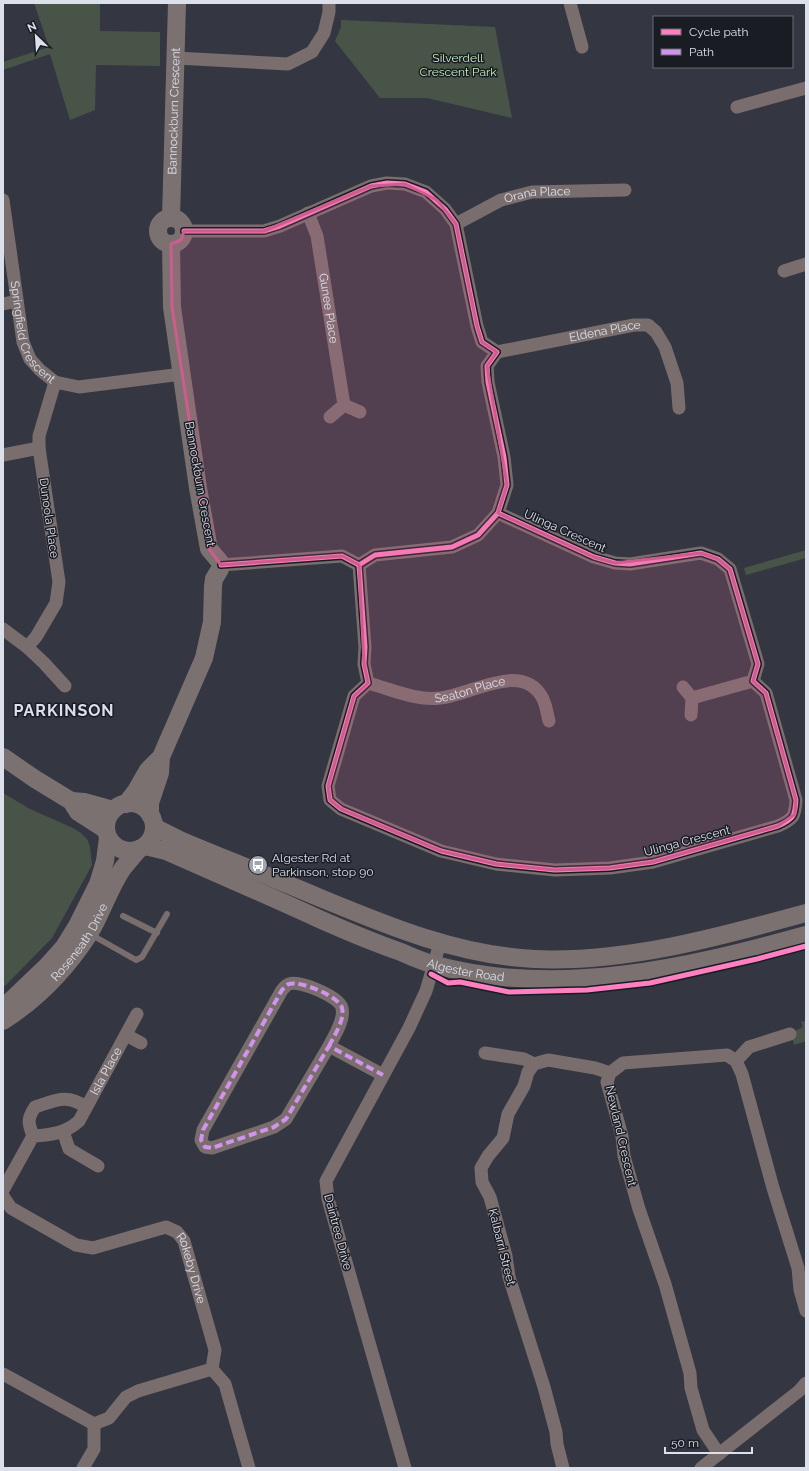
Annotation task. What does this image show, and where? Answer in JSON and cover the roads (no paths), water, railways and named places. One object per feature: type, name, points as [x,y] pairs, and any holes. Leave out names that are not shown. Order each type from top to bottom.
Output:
[{"type":"main road","name":"Bannockburn Crescent","points":[[171,218],[177,3]]},
{"type":"main road","points":[[171,218],[179,221],[184,227],[184,234],[180,240],[174,244],[163,241],[159,233],[159,229],[163,221],[171,218]]},
{"type":"main road","name":"Bannockburn Crescent","points":[[171,244],[172,307],[208,542],[210,549],[221,565]]},
{"type":"main road","points":[[3,757],[72,802],[78,812],[107,834],[118,848],[125,851],[142,848],[153,834],[150,803],[160,773],[161,757],[204,658],[212,622],[214,579],[221,565]]},
{"type":"main road","points":[[107,834],[106,823],[109,816],[136,791],[148,770],[161,757]]},
{"type":"main road","points":[[72,802],[84,802],[120,807],[133,804],[140,806],[152,821]]},
{"type":"main road","name":"Algester Road","points":[[152,821],[182,841],[389,926],[440,944],[506,956],[533,959],[582,959],[624,954],[663,948],[724,935],[806,913]]},
{"type":"main road","name":"Roseneath Drive","points":[[3,1008],[83,930],[105,861],[107,834]]},
{"type":"main road","name":"Algester Road","points":[[142,848],[166,851],[361,937],[434,965],[490,975],[537,979],[599,978],[634,974],[742,953],[806,935]]},
{"type":"main road","name":"Roseneath Drive","points":[[3,1021],[24,1007],[57,974],[83,930],[123,869],[142,848]]},
{"type":"street","points":[[176,58],[288,64],[312,52],[324,33],[329,12],[329,3]]},
{"type":"street","points":[[570,3],[582,47]]},
{"type":"street","points":[[737,107],[806,88]]},
{"type":"street","points":[[184,231],[264,231],[280,226],[371,186],[387,183],[405,184],[426,192],[445,208],[456,224],[477,326],[482,342],[497,352],[487,366],[488,382],[504,457],[507,485],[498,512],[478,535],[452,547],[375,555],[359,565]]},
{"type":"street","name":"Orana Place","points":[[456,224],[501,200],[532,192],[625,190]]},
{"type":"street","name":"Springfield Crescent","points":[[3,200],[23,342],[30,360],[40,370],[55,382],[79,386],[182,374]]},
{"type":"street","name":"Gunee Place","points":[[308,213],[316,236],[344,405]]},
{"type":"street","points":[[784,271],[806,264]]},
{"type":"street","points":[[3,304],[18,301]]},
{"type":"street","name":"Eldena Place","points":[[497,352],[634,325],[648,325],[656,332],[665,347],[677,383],[679,408]]},
{"type":"street","name":"Dunoola Place","points":[[28,647],[36,637],[56,603],[59,582],[39,448],[39,436],[55,382]]},
{"type":"street","points":[[330,417],[344,405],[360,412]]},
{"type":"street","points":[[3,455],[39,448]]},
{"type":"street","name":"Ulinga Crescent","points":[[368,683],[354,696],[328,786],[330,800],[341,809],[441,851],[496,864],[555,870],[610,868],[653,862],[778,826],[787,822],[795,814],[796,800],[766,693],[753,681],[758,664],[730,569],[718,559],[701,553],[630,564],[615,563],[594,558],[498,512]]},
{"type":"street","points":[[221,565],[342,556],[359,565]]},
{"type":"street","points":[[359,565],[365,647],[364,664],[368,683]]},
{"type":"street","points":[[3,629],[28,647],[65,686]]},
{"type":"street","name":"Seaton Place","points":[[368,683],[420,698],[440,698],[498,682],[518,680],[533,685],[542,698],[549,721]]},
{"type":"street","points":[[692,698],[753,681]]},
{"type":"street","points":[[683,687],[692,698],[691,714]]},
{"type":"street","name":"Daintree Drive","points":[[404,1468],[328,1199],[326,1181],[409,1028],[426,991],[440,944]]},
{"type":"street","points":[[295,983],[308,985],[338,1001],[342,1007],[343,1015],[329,1046],[286,1120],[274,1127],[212,1148],[205,1147],[201,1140],[203,1130],[282,990],[287,984],[295,983]]},
{"type":"street","name":"Isla Place","points":[[86,1108],[76,1101],[64,1099],[35,1107],[29,1116],[29,1125],[33,1136],[48,1135],[72,1128],[80,1121],[137,1014]]},
{"type":"street","points":[[790,1034],[749,1047],[736,1061],[742,1074],[773,1188],[798,1268],[800,1290],[806,1310]]},
{"type":"street","name":"Isla Place","points":[[126,1035],[141,1043]]},
{"type":"street","points":[[329,1046],[383,1075]]},
{"type":"street","points":[[485,1052],[524,1059],[534,1064],[548,1060],[595,1068],[610,1073]]},
{"type":"street","name":"Newland Crescent","points":[[719,1454],[703,1430],[691,1388],[690,1373],[665,1284],[639,1209],[624,1156],[622,1136],[607,1082],[610,1073],[623,1063],[727,1056],[736,1061]]},
{"type":"street","name":"Kalbarri Street","points":[[534,1064],[528,1072],[524,1086],[508,1114],[503,1138],[488,1156],[481,1168],[482,1182],[490,1197],[506,1256],[509,1277],[544,1387],[556,1432],[557,1444],[563,1468]]},
{"type":"street","points":[[62,1131],[69,1149],[98,1166]]},
{"type":"street","points":[[3,1190],[33,1136]]},
{"type":"street","name":"Rokeby Drive","points":[[3,1196],[11,1208],[76,1245],[93,1248],[166,1227],[177,1232],[184,1241],[215,1350],[212,1369]]},
{"type":"street","points":[[94,1424],[109,1418],[126,1397],[138,1391],[212,1369],[225,1384],[249,1468]]},
{"type":"street","points":[[3,1374],[94,1424]]},
{"type":"street","points":[[701,1468],[799,1392],[806,1383]]},
{"type":"street","points":[[83,1468],[94,1449],[94,1424]]},
{"type":"lane","points":[[83,930],[136,960],[142,957],[167,914]]},
{"type":"lane","points":[[123,916],[157,933]]},
{"type":"place","name":"Algester Rd at Parkinson, stop 90","points":[[258,865]]},
{"type":"district","name":"PARKINSON","points":[[64,710]]},
{"type":"park label","name":"Silverdell Crescent Park","points":[[458,65]]}]
